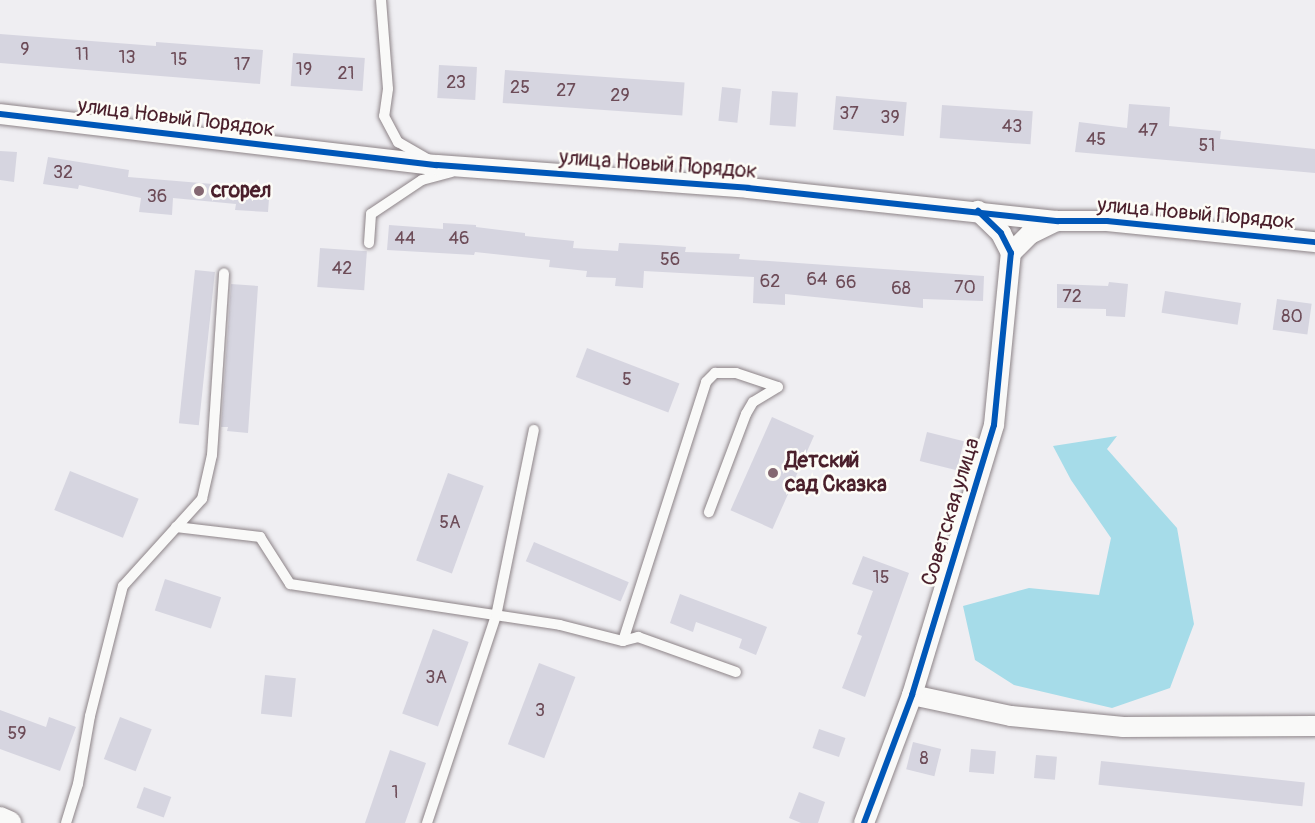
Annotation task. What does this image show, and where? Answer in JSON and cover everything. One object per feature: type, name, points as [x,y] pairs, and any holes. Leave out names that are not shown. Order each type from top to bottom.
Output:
[{"type":"street","name":"улица Новый Порядок","points":[[0,114],[437,165],[748,188],[1058,220],[1107,221],[1315,242]]},
{"type":"street","points":[[978,211],[1001,233],[1011,253],[1030,234],[1058,220]]},
{"type":"street","name":"Советская улица","points":[[864,823],[912,695],[994,425],[1011,253]]},
{"type":"street","points":[[912,695],[1011,716],[1123,727],[1315,726]]},
{"type":"street","points":[[0,819],[9,823]]},
{"type":"lane","points":[[381,0],[388,89],[384,116],[398,142],[437,165]]},
{"type":"lane","points":[[369,243],[371,214],[422,180],[450,172],[493,169]]},
{"type":"lane","points":[[66,823],[78,784],[90,716],[123,586],[202,499],[212,455],[224,273]]},
{"type":"lane","points":[[622,641],[706,382],[715,373],[736,373],[778,387],[753,402],[746,414],[709,512]]},
{"type":"lane","points":[[427,823],[496,616],[534,430]]},
{"type":"lane","points":[[176,527],[260,537],[290,584],[560,625],[622,641],[638,637],[736,672]]},
{"type":"water","points":[[1117,436],[1107,449],[1177,528],[1194,624],[1170,688],[1112,708],[1014,685],[975,660],[963,606],[1029,588],[1099,595],[1111,538],[1071,480],[1053,446]]},
{"type":"building","points":[[0,34],[156,46],[156,42],[263,50],[260,84],[0,63]]},
{"type":"building","points":[[293,53],[365,58],[363,91],[291,86]]},
{"type":"building","points":[[439,65],[477,67],[475,100],[437,98]]},
{"type":"building","points":[[505,70],[685,83],[682,115],[503,103]]},
{"type":"building","points":[[722,87],[741,89],[737,123],[718,121]]},
{"type":"building","points":[[772,91],[798,93],[796,127],[770,125]]},
{"type":"building","points":[[836,96],[907,102],[904,136],[833,130]]},
{"type":"building","points":[[1129,104],[1170,107],[1169,126],[1221,131],[1220,139],[1315,149],[1315,173],[1075,152],[1079,122],[1127,128]]},
{"type":"building","points":[[942,105],[1033,111],[1030,144],[940,138]]},
{"type":"building","points":[[0,151],[17,152],[14,182],[0,180]]},
{"type":"building","points":[[48,157],[129,170],[128,177],[237,186],[237,184],[270,186],[268,212],[235,210],[236,204],[173,198],[172,215],[139,212],[141,198],[79,185],[78,189],[43,184]]},
{"type":"building","points":[[443,223],[476,225],[476,227],[525,233],[525,236],[574,241],[573,248],[618,251],[619,243],[657,245],[686,247],[685,252],[740,254],[739,259],[984,276],[983,301],[923,299],[923,308],[785,294],[785,305],[753,303],[754,277],[644,271],[643,288],[615,286],[616,278],[586,277],[587,271],[549,267],[550,260],[475,252],[474,255],[387,250],[389,225],[443,229]]},
{"type":"building","points":[[320,248],[367,251],[364,290],[317,287]]},
{"type":"building","points":[[195,270],[215,272],[199,425],[179,423]]},
{"type":"building","points":[[1109,282],[1128,284],[1125,317],[1106,316],[1106,309],[1057,308],[1057,284],[1108,286]]},
{"type":"building","points":[[231,284],[258,286],[248,433],[227,431],[228,427],[221,427]]},
{"type":"building","points":[[1165,291],[1241,303],[1238,325],[1162,313]]},
{"type":"building","points":[[1277,299],[1312,304],[1307,335],[1273,330]]},
{"type":"building","points":[[587,348],[679,383],[668,412],[576,377]]},
{"type":"building","name":"Детский сад Сказка","points":[[772,417],[814,436],[773,529],[731,510]]},
{"type":"building","points":[[927,432],[964,441],[957,470],[920,461]]},
{"type":"building","points":[[70,471],[139,499],[123,538],[54,510]]},
{"type":"building","points":[[448,473],[484,486],[452,573],[416,560]]},
{"type":"building","points":[[534,542],[629,582],[621,602],[526,561]]},
{"type":"building","points":[[863,556],[909,573],[865,697],[842,688],[862,636],[857,634],[873,591],[852,584]]},
{"type":"building","points":[[165,579],[221,597],[211,629],[155,610]]},
{"type":"building","points":[[680,594],[767,627],[756,655],[739,648],[742,639],[696,622],[693,632],[670,623]]},
{"type":"building","points":[[433,629],[469,642],[438,727],[402,714]]},
{"type":"building","points":[[539,663],[575,677],[544,758],[508,744]]},
{"type":"building","points":[[265,675],[296,678],[292,717],[261,714]]},
{"type":"building","points":[[0,710],[46,727],[49,717],[76,727],[60,771],[0,749]]},
{"type":"building","points":[[120,717],[152,729],[136,771],[104,759]]},
{"type":"building","points":[[819,729],[845,738],[839,757],[812,748]]},
{"type":"building","points":[[913,742],[941,749],[934,776],[906,769]]},
{"type":"building","points":[[971,749],[996,751],[994,774],[969,772]]},
{"type":"building","points":[[390,750],[426,763],[405,823],[365,823]]},
{"type":"building","points":[[1036,755],[1057,757],[1055,780],[1034,778]]},
{"type":"building","points":[[1101,761],[1305,782],[1302,806],[1098,785]]},
{"type":"building","points":[[144,787],[171,797],[164,818],[136,808]]},
{"type":"building","points":[[799,792],[825,802],[818,823],[801,823],[789,818]]},
{"type":"cycle path","points":[[0,114],[437,165],[748,188],[1058,221],[1107,221],[1315,242]]},
{"type":"cycle path","points":[[864,823],[912,695],[994,425],[1011,253],[1001,233],[978,211]]},
{"type":"place","name":"сгорел","points":[[199,191]]},
{"type":"place","name":"Детский сад Сказка","points":[[773,473]]}]
